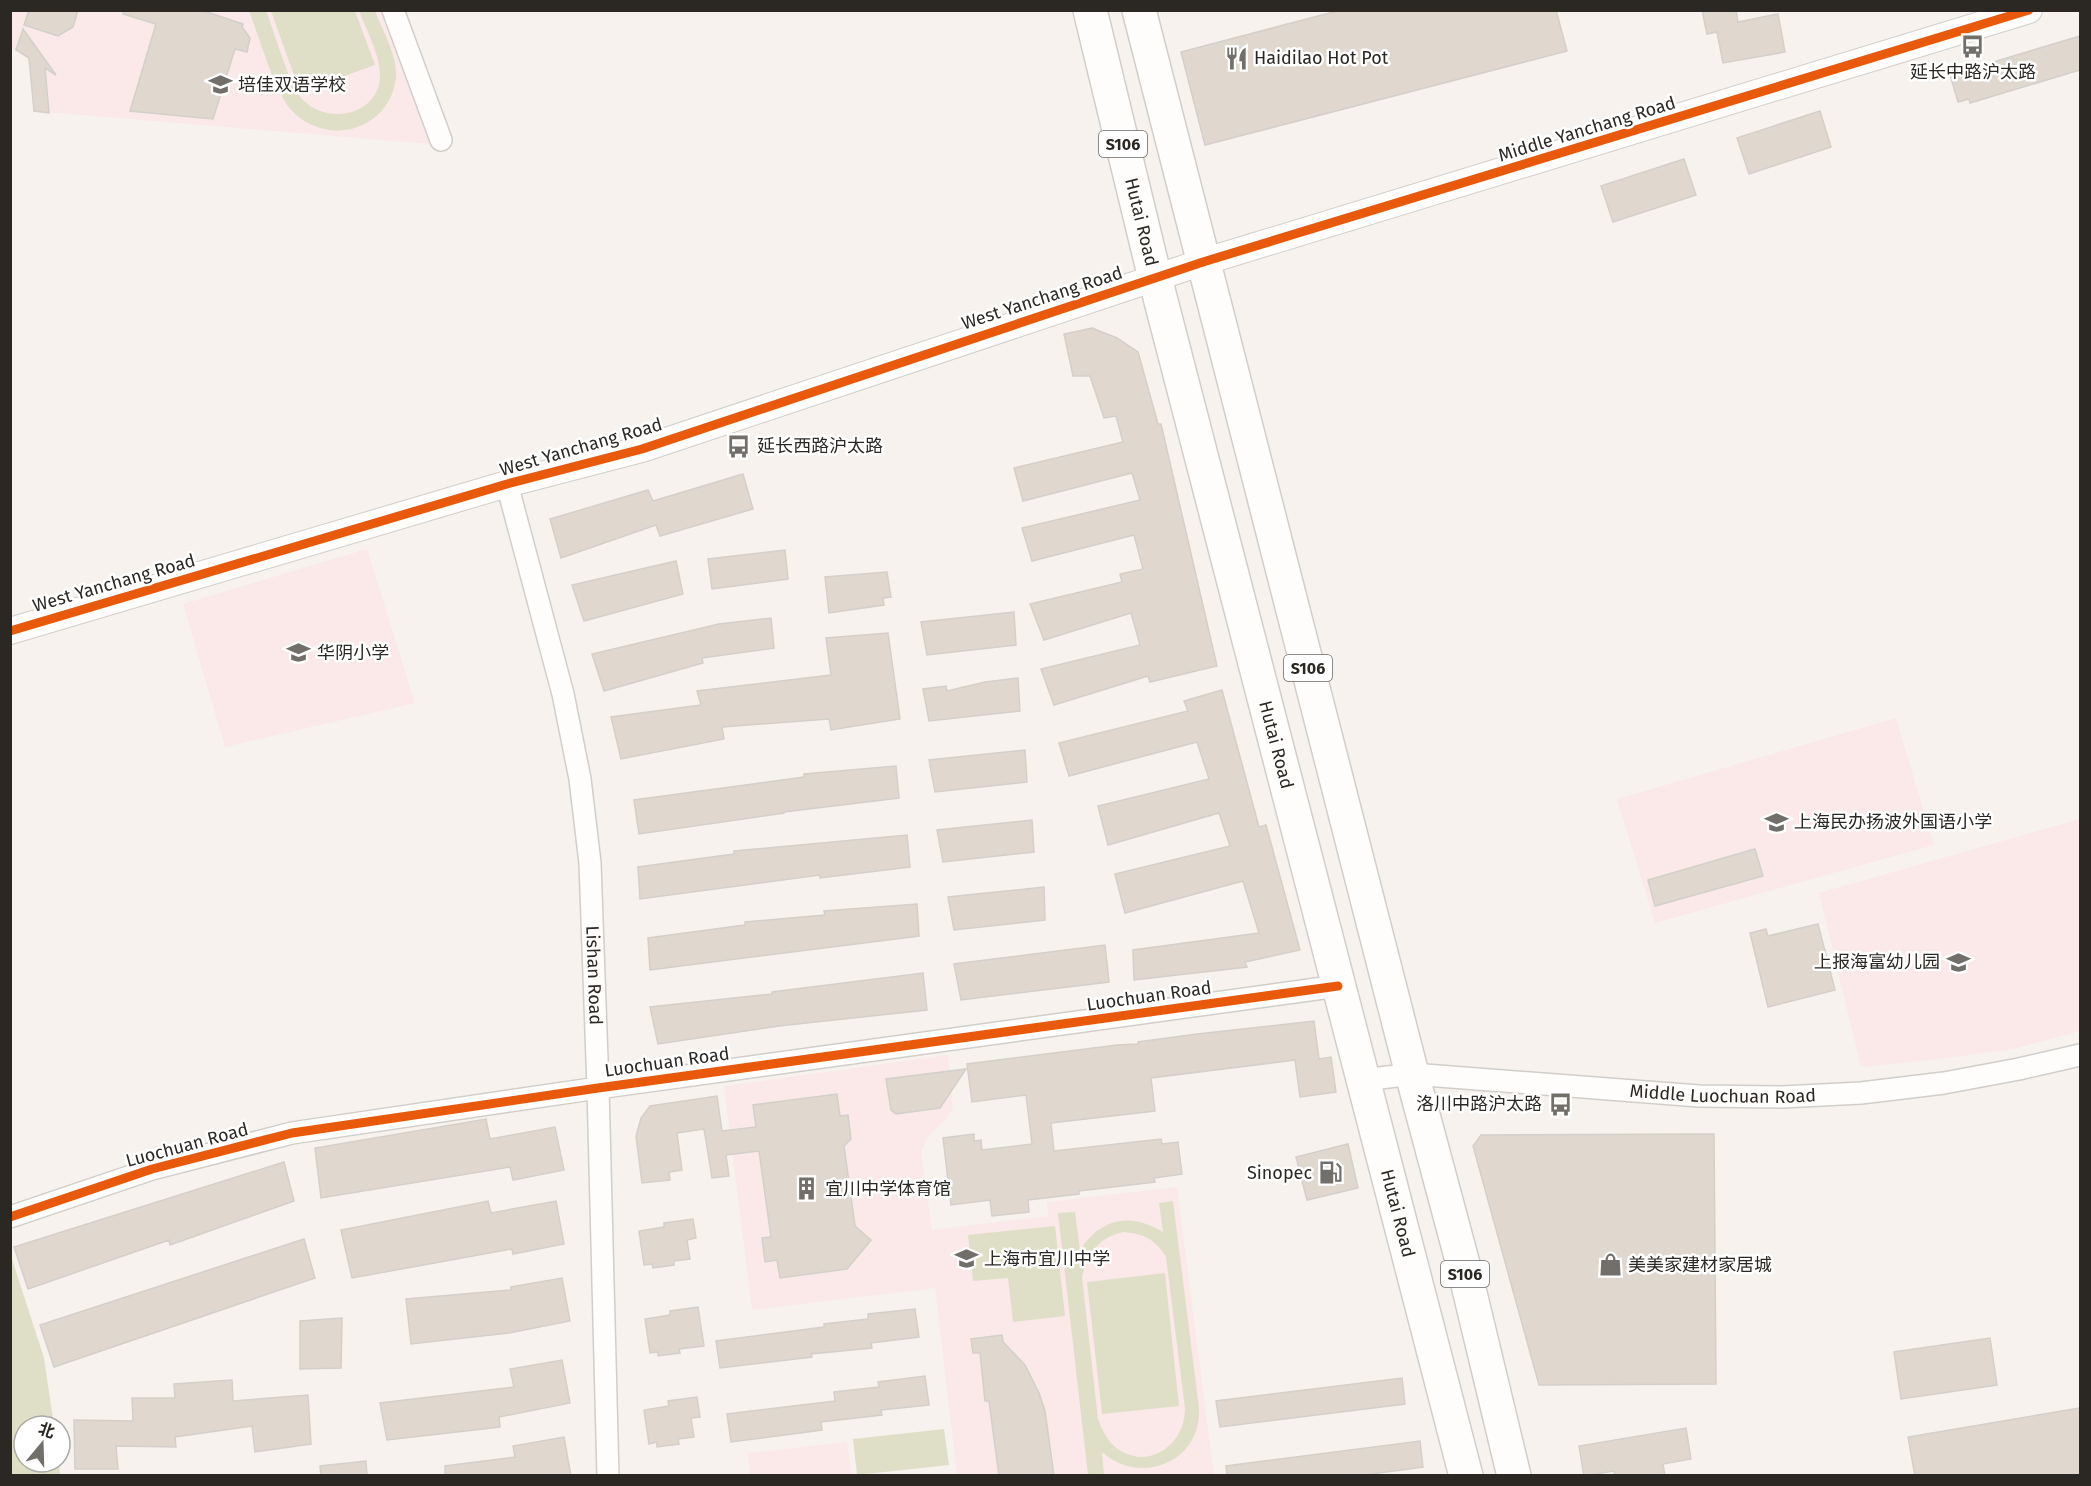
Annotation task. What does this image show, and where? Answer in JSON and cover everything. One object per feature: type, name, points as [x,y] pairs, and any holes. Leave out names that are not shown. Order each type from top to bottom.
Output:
[{"type":"main road","name":"Hutai Road","points":[[1090,10],[1155,278],[1466,1476]]},
{"type":"main road","name":"S106","points":[[1139,10],[1412,1074],[1463,1264],[1514,1476]]},
{"type":"street","points":[[393,10],[441,140]]},
{"type":"street","name":"Middle Yanchang Road","points":[[1155,278],[2029,10]]},
{"type":"street","name":"West Yanchang Road","points":[[10,631],[507,484],[642,449],[1155,278]]},
{"type":"street","name":"Lishan Road","points":[[507,484],[563,694],[580,779],[590,863],[608,1476]]},
{"type":"street","name":"Luochuan Road","points":[[10,1216],[152,1169],[292,1133],[598,1088],[1338,986]]},
{"type":"street","name":"Middle Luochuan Road","points":[[1364,1080],[1412,1074],[1699,1096],[1782,1097],[1861,1093],[1944,1083],[2080,1055]]},
{"type":"shaded area","name":"培佳双语学校","points":[[10,11],[380,11],[430,144],[34,111],[29,58],[11,47]]},
{"type":"shaded area","name":"华阴小学","points":[[367,549],[415,703],[225,747],[183,604]]},
{"type":"shaded area","name":"上海民办扬波外国语小学","points":[[1896,718],[1934,845],[1655,923],[1617,799]]},
{"type":"shaded area","name":"上报海富幼儿园","points":[[2080,819],[2080,1031],[2013,1049],[1861,1067],[1819,893]]},
{"type":"shaded area","name":"上海市宜川中学","points":[[948,1055],[953,1108],[946,1119],[927,1138],[921,1152],[932,1230],[1048,1216],[1047,1202],[1177,1187],[1214,1475],[957,1475],[935,1288],[752,1310],[724,1086]]},
{"type":"shaded area","points":[[847,1442],[851,1475],[750,1475],[748,1453]]},
{"type":"green space","points":[[249,11],[266,11],[288,72],[303,100],[313,108],[337,114],[350,113],[361,108],[370,101],[377,90],[380,69],[359,11],[375,11],[391,48],[396,72],[392,94],[384,108],[361,126],[347,130],[319,128],[305,122],[286,104],[268,64]]},
{"type":"green space","points":[[271,11],[355,11],[375,65],[300,92]]},
{"type":"green space","points":[[1173,1201],[1199,1408],[1197,1427],[1190,1443],[1179,1455],[1166,1463],[1150,1468],[1133,1467],[1117,1462],[1102,1452],[1104,1475],[1088,1475],[1058,1213],[1075,1212],[1080,1250],[1097,1231],[1117,1222],[1128,1220],[1139,1222],[1163,1232],[1159,1203]],"holes":[[[1131,1233],[1153,1242],[1166,1257],[1185,1409],[1178,1436],[1159,1453],[1148,1456],[1135,1456],[1123,1452],[1111,1443],[1098,1419],[1082,1277],[1091,1254],[1101,1242],[1115,1234]]]},
{"type":"green space","points":[[1055,1226],[1065,1316],[1013,1322],[1008,1278],[973,1281],[968,1235]]},
{"type":"green space","points":[[11,1256],[44,1358],[52,1414],[12,1414],[12,1474],[60,1475],[11,1475]]},
{"type":"green space","points":[[1165,1273],[1179,1406],[1102,1414],[1087,1282]]},
{"type":"green space","points":[[944,1429],[949,1465],[857,1475],[853,1439]]},
{"type":"building","points":[[29,10],[78,10],[73,27],[58,36],[24,25]]},
{"type":"building","points":[[124,10],[201,10],[243,24],[242,27],[250,38],[247,52],[235,49],[213,119],[130,111],[156,24],[123,14]]},
{"type":"building","points":[[1341,10],[1556,10],[1567,51],[1205,145],[1181,52]]},
{"type":"building","points":[[1702,10],[1736,10],[1738,22],[1778,14],[1785,52],[1723,63],[1717,32],[1707,34]]},
{"type":"building","points":[[23,29],[56,75],[45,68],[49,113],[34,111],[29,58],[16,50]]},
{"type":"building","points":[[2080,36],[2080,70],[1970,103],[1969,99],[1958,102],[1950,75]]},
{"type":"building","points":[[1820,111],[1831,147],[1749,174],[1737,138]]},
{"type":"building","points":[[1684,159],[1696,195],[1613,222],[1601,186]]},
{"type":"building","points":[[1092,328],[1117,338],[1138,352],[1158,424],[1161,424],[1217,666],[1150,682],[1148,676],[1054,705],[1041,669],[1140,645],[1131,613],[1044,640],[1030,604],[1122,582],[1120,574],[1143,569],[1134,535],[1032,561],[1022,528],[1140,500],[1132,473],[1023,501],[1014,468],[1123,442],[1116,416],[1104,418],[1090,376],[1073,376],[1064,334]]},
{"type":"building","points":[[743,474],[753,509],[660,536],[656,525],[561,558],[550,519],[648,490],[653,501]]},
{"type":"building","points":[[785,550],[788,579],[712,589],[708,559]]},
{"type":"building","points":[[676,561],[683,594],[584,621],[572,585]]},
{"type":"building","points":[[887,572],[891,597],[883,598],[884,605],[829,613],[825,577]]},
{"type":"building","points":[[1014,612],[1016,645],[927,655],[921,622]]},
{"type":"building","points":[[771,618],[774,648],[702,658],[703,663],[604,691],[592,654],[719,624]]},
{"type":"building","points":[[888,633],[900,719],[831,730],[829,719],[722,727],[724,739],[621,759],[611,717],[701,705],[697,691],[831,675],[826,638]]},
{"type":"building","points":[[1018,678],[1020,711],[929,721],[923,689],[946,686],[947,691],[985,682]]},
{"type":"building","points":[[1222,690],[1259,827],[1266,825],[1300,950],[1245,962],[1247,967],[1134,980],[1133,950],[1259,933],[1243,881],[1125,913],[1115,874],[1230,846],[1219,813],[1108,845],[1098,806],[1209,779],[1197,742],[1069,776],[1059,743],[1188,711],[1184,701]]},
{"type":"building","points":[[1025,750],[1027,782],[935,792],[929,760]]},
{"type":"building","points":[[896,766],[899,798],[784,812],[639,834],[634,800],[804,777],[804,774]]},
{"type":"building","points":[[1032,820],[1034,852],[943,862],[937,830]]},
{"type":"building","points":[[907,835],[910,867],[820,878],[820,875],[640,899],[638,867],[734,854],[734,851]]},
{"type":"building","points":[[1755,849],[1763,876],[1655,906],[1648,880]]},
{"type":"building","points":[[1044,887],[1045,920],[954,930],[948,897]]},
{"type":"building","points":[[917,904],[919,936],[650,970],[648,938],[745,925],[745,922],[825,915],[824,911]]},
{"type":"building","points":[[1818,924],[1835,990],[1768,1007],[1750,933],[1766,929],[1768,936]]},
{"type":"building","points":[[1105,945],[1109,982],[961,1000],[954,964]]},
{"type":"building","points":[[923,973],[927,1010],[779,1026],[658,1044],[650,1007],[772,994],[772,992]]},
{"type":"building","points":[[1314,1021],[1319,1059],[1331,1057],[1336,1092],[1300,1097],[1295,1060],[1151,1078],[1155,1111],[1051,1123],[1054,1151],[1161,1139],[1162,1144],[1178,1142],[1182,1174],[1154,1178],[1155,1182],[1028,1200],[1029,1212],[992,1216],[990,1200],[951,1205],[943,1138],[974,1134],[974,1141],[981,1140],[982,1150],[1032,1144],[1026,1095],[972,1102],[967,1064]]},
{"type":"building","points":[[966,1069],[940,1108],[896,1114],[891,1110],[886,1079]]},
{"type":"building","name":"宜川中学体育馆","points":[[837,1094],[840,1116],[848,1115],[851,1139],[844,1146],[855,1226],[871,1240],[847,1269],[780,1278],[777,1260],[765,1262],[762,1238],[771,1237],[759,1151],[726,1155],[729,1176],[712,1178],[704,1129],[677,1133],[682,1170],[669,1172],[670,1180],[642,1183],[636,1136],[641,1118],[650,1106],[717,1096],[722,1131],[756,1127],[753,1105]]},
{"type":"building","points":[[486,1119],[490,1139],[555,1127],[564,1170],[513,1180],[510,1167],[321,1198],[315,1148]]},
{"type":"building","name":"美美家建材家居城","points":[[1714,1134],[1716,1384],[1539,1385],[1473,1146],[1481,1135]]},
{"type":"building","points":[[1348,1144],[1358,1188],[1307,1200],[1296,1157]]},
{"type":"building","points":[[284,1162],[294,1201],[170,1245],[169,1240],[28,1289],[14,1247]]},
{"type":"building","points":[[488,1201],[491,1213],[556,1201],[564,1244],[513,1254],[512,1249],[352,1278],[341,1230]]},
{"type":"building","points":[[693,1219],[696,1238],[687,1240],[690,1259],[674,1261],[674,1265],[653,1268],[652,1264],[644,1265],[639,1231],[664,1227],[664,1223]]},
{"type":"building","points":[[304,1239],[315,1278],[54,1367],[40,1325]]},
{"type":"building","points":[[562,1278],[570,1321],[509,1333],[411,1344],[406,1299],[511,1290],[511,1287]]},
{"type":"building","points":[[698,1307],[704,1346],[679,1349],[680,1353],[658,1356],[658,1352],[650,1353],[645,1319],[670,1315],[670,1311]]},
{"type":"building","points":[[915,1309],[919,1337],[871,1343],[872,1348],[811,1354],[812,1357],[720,1368],[716,1341],[824,1327],[824,1324],[868,1319],[868,1314]]},
{"type":"building","points":[[342,1318],[341,1368],[300,1369],[300,1321]]},
{"type":"building","points":[[1002,1335],[1003,1342],[1025,1365],[1039,1393],[1045,1411],[1054,1476],[999,1476],[989,1401],[985,1401],[980,1353],[973,1353],[971,1339]]},
{"type":"building","points":[[1990,1338],[1997,1385],[1901,1399],[1894,1352]]},
{"type":"building","points":[[562,1360],[570,1403],[499,1417],[500,1427],[387,1440],[380,1403],[514,1387],[510,1369]]},
{"type":"building","points":[[925,1376],[929,1405],[881,1410],[882,1415],[821,1422],[822,1430],[731,1442],[727,1414],[835,1401],[834,1392],[879,1387],[878,1382]]},
{"type":"building","points":[[1402,1378],[1405,1404],[1220,1427],[1216,1401]]},
{"type":"building","points":[[232,1380],[233,1401],[308,1395],[311,1444],[255,1452],[252,1426],[175,1437],[176,1447],[116,1446],[118,1469],[75,1469],[74,1420],[133,1421],[132,1398],[175,1398],[174,1384]]},
{"type":"building","points":[[697,1397],[700,1417],[691,1418],[694,1437],[678,1439],[679,1444],[657,1447],[657,1442],[649,1444],[644,1410],[669,1406],[668,1401]]},
{"type":"building","points":[[2080,1408],[2080,1476],[1915,1476],[1908,1437]]},
{"type":"building","points":[[1686,1428],[1691,1459],[1663,1464],[1665,1476],[1615,1476],[1614,1471],[1584,1476],[1579,1446]]},
{"type":"building","points":[[564,1437],[571,1476],[445,1476],[445,1466],[515,1457],[513,1446]]},
{"type":"building","points":[[1420,1441],[1423,1467],[1357,1476],[1227,1476],[1226,1466]]},
{"type":"building","points":[[366,1461],[367,1476],[321,1476],[320,1466]]},
{"type":"cycle path","points":[[10,631],[507,484],[642,449],[1203,262],[2029,10]]},
{"type":"cycle path","points":[[10,1217],[152,1169],[292,1133],[598,1088],[1338,986]]},
{"type":"place","name":"延长中路沪太路","points":[[1973,46]]},
{"type":"place","name":"Haidilao Hot Pot","points":[[1236,58]]},
{"type":"place","name":"培佳双语学校","points":[[220,85]]},
{"type":"place","name":"延长西路沪太路","points":[[739,446]]},
{"type":"place","name":"华阴小学","points":[[299,653]]},
{"type":"place","name":"上海民办扬波外国语小学","points":[[1776,822]]},
{"type":"place","name":"上报海富幼儿园","points":[[1958,962]]},
{"type":"place","name":"洛川中路沪太路","points":[[1560,1104]]},
{"type":"place","name":"Sinopec","points":[[1330,1173]]},
{"type":"place","name":"宜川中学体育馆","points":[[807,1189]]},
{"type":"place","name":"上海市宜川中学","points":[[966,1259]]},
{"type":"place","name":"美美家建材家居城","points":[[1610,1265]]}]
